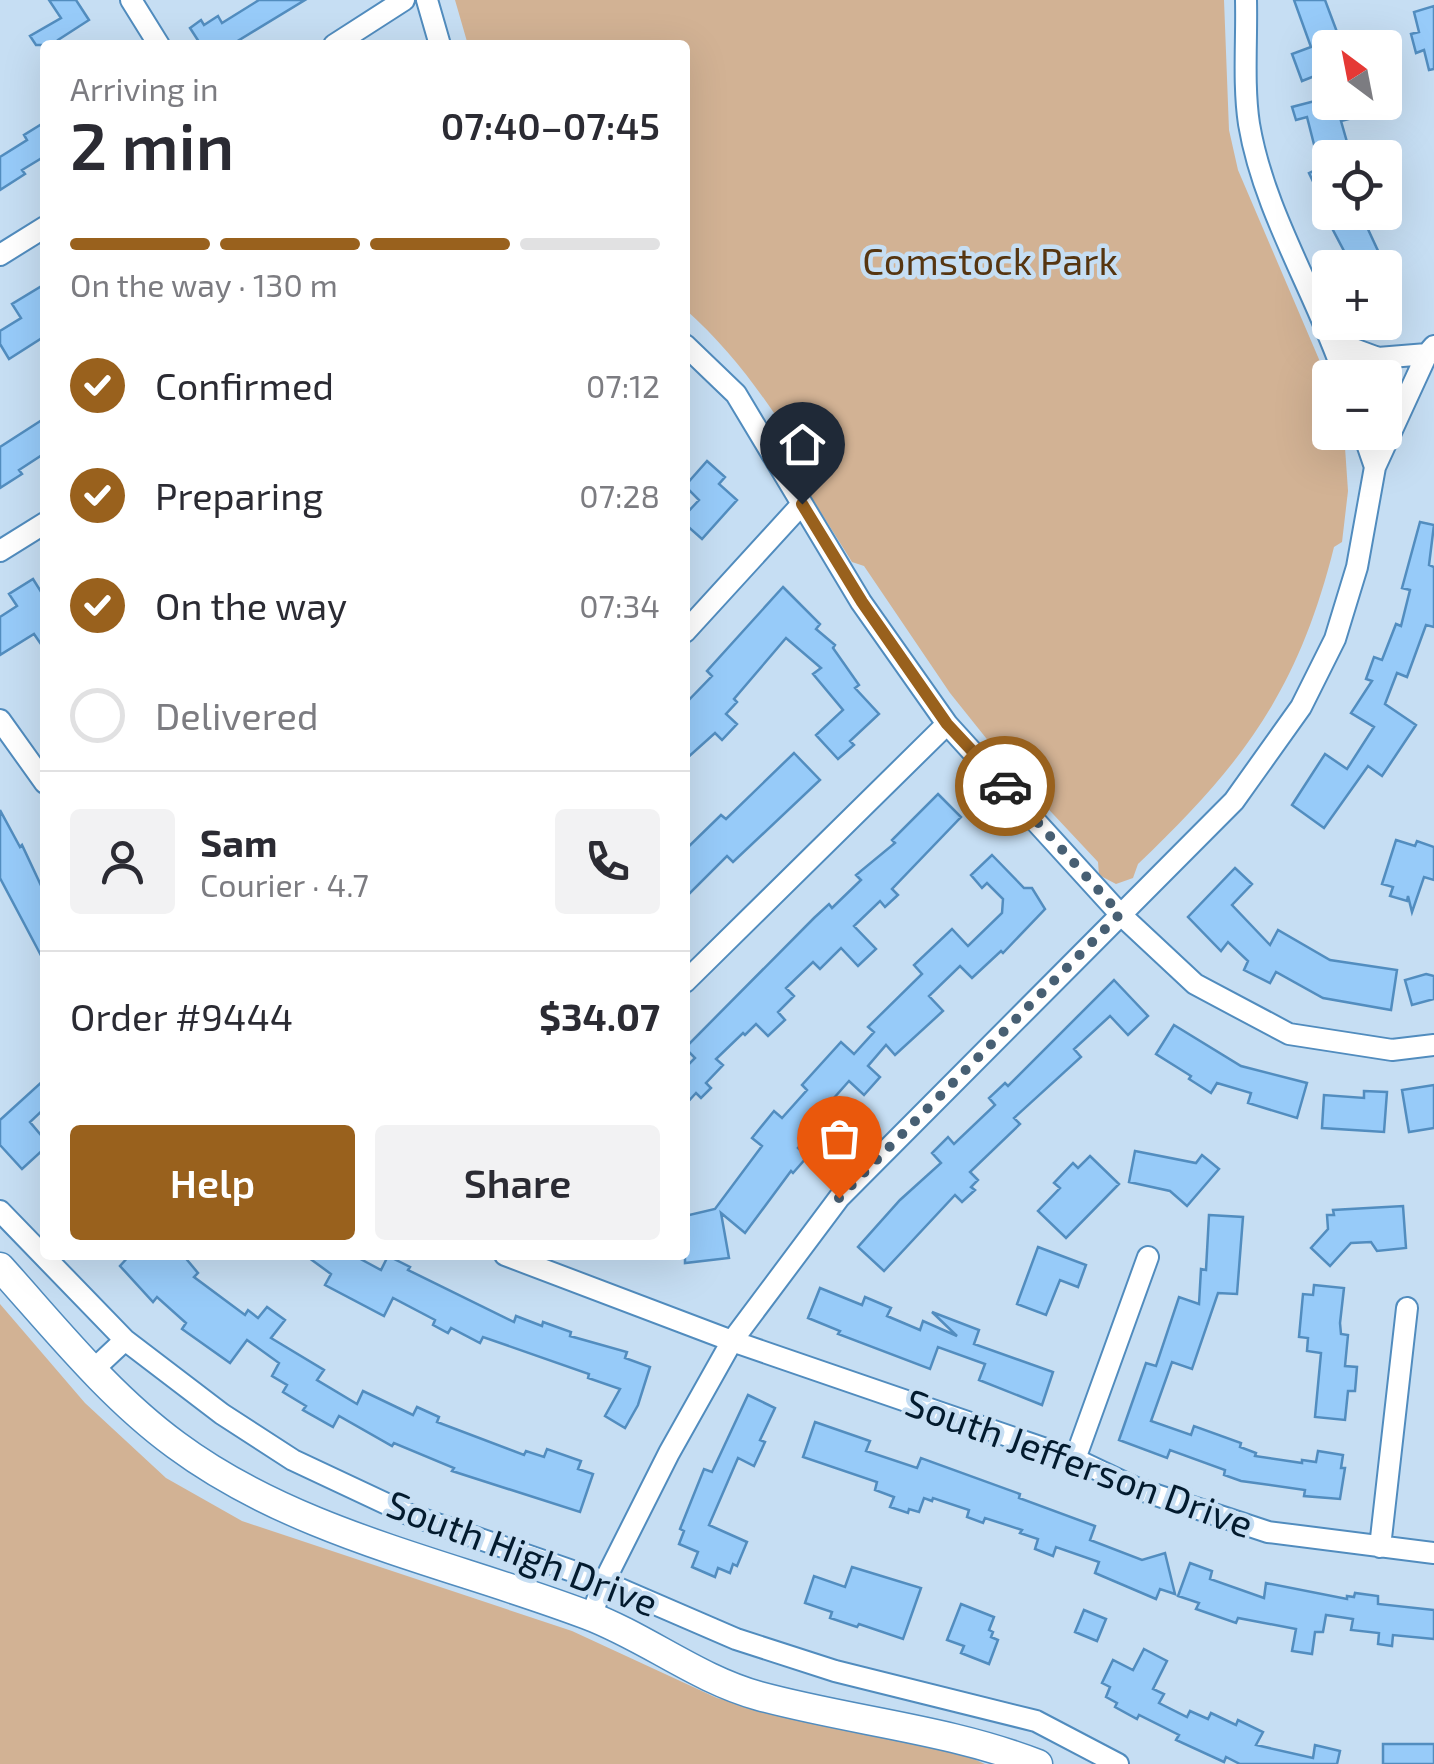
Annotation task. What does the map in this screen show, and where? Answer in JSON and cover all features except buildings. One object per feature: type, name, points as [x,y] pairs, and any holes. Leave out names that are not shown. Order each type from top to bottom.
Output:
[{"type":"main road","name":"South High Drive","points":[[0,1267],[93,1370],[175,1444],[236,1484],[319,1522],[591,1616],[716,1680],[758,1695],[993,1746],[1038,1764]]},
{"type":"street","points":[[131,0],[156,40]]},
{"type":"street","points":[[342,40],[404,0]]},
{"type":"street","points":[[428,0],[439,40]]},
{"type":"street","points":[[1246,0],[1249,123],[1268,196],[1312,295]]},
{"type":"street","points":[[0,256],[40,230]]},
{"type":"street","points":[[1332,340],[1378,358],[1431,350]]},
{"type":"street","points":[[1332,340],[1339,360]]},
{"type":"street","points":[[690,350],[736,394],[862,602],[947,724],[1120,914],[1195,984],[1289,1034],[1392,1050],[1434,1045]]},
{"type":"street","points":[[591,1616],[669,1453],[732,1341],[839,1198],[1234,801],[1301,707],[1335,639],[1357,567],[1375,467],[1431,350]]},
{"type":"street","points":[[1402,387],[1411,389]]},
{"type":"street","points":[[1370,450],[1375,467]]},
{"type":"street","points":[[690,627],[802,504]]},
{"type":"street","points":[[0,551],[40,527]]},
{"type":"street","points":[[0,720],[40,776]]},
{"type":"street","points":[[690,977],[947,724]]},
{"type":"street","name":"South High Drive","points":[[0,1211],[40,1252]]},
{"type":"street","points":[[1075,1459],[1148,1256]]},
{"type":"street","name":"South High Drive","points":[[47,1260],[125,1340],[222,1414],[294,1460],[408,1514],[604,1582],[736,1638],[819,1666],[1036,1721],[1118,1764]]},
{"type":"street","name":"South Jefferson Drive","points":[[519,1260],[732,1341],[1075,1459],[1138,1489],[1268,1532],[1434,1552]]},
{"type":"street","points":[[1380,1547],[1407,1308]]},
{"type":"street","points":[[93,1370],[125,1340]]},
{"type":"green space","name":"Comstock Park","points":[[455,0],[1224,0],[1229,130],[1238,170],[1319,360],[1312,360],[1312,450],[1345,450],[1348,491],[1342,542],[1334,547],[1320,598],[1284,684],[1237,758],[1138,864],[1133,878],[1116,884],[1099,875],[1098,862],[1010,768],[950,693],[864,566],[852,562],[793,468],[797,448],[772,410],[732,357],[690,314],[690,40],[467,40]]},
{"type":"green space","points":[[0,1304],[85,1403],[166,1478],[242,1521],[572,1631],[717,1698],[962,1754],[985,1764],[0,1764]]},
{"type":"way so far","points":[[839,1198],[1120,914],[1005,786]]},
{"type":"route","points":[[802,504],[862,602],[947,724],[1005,786]]}]
